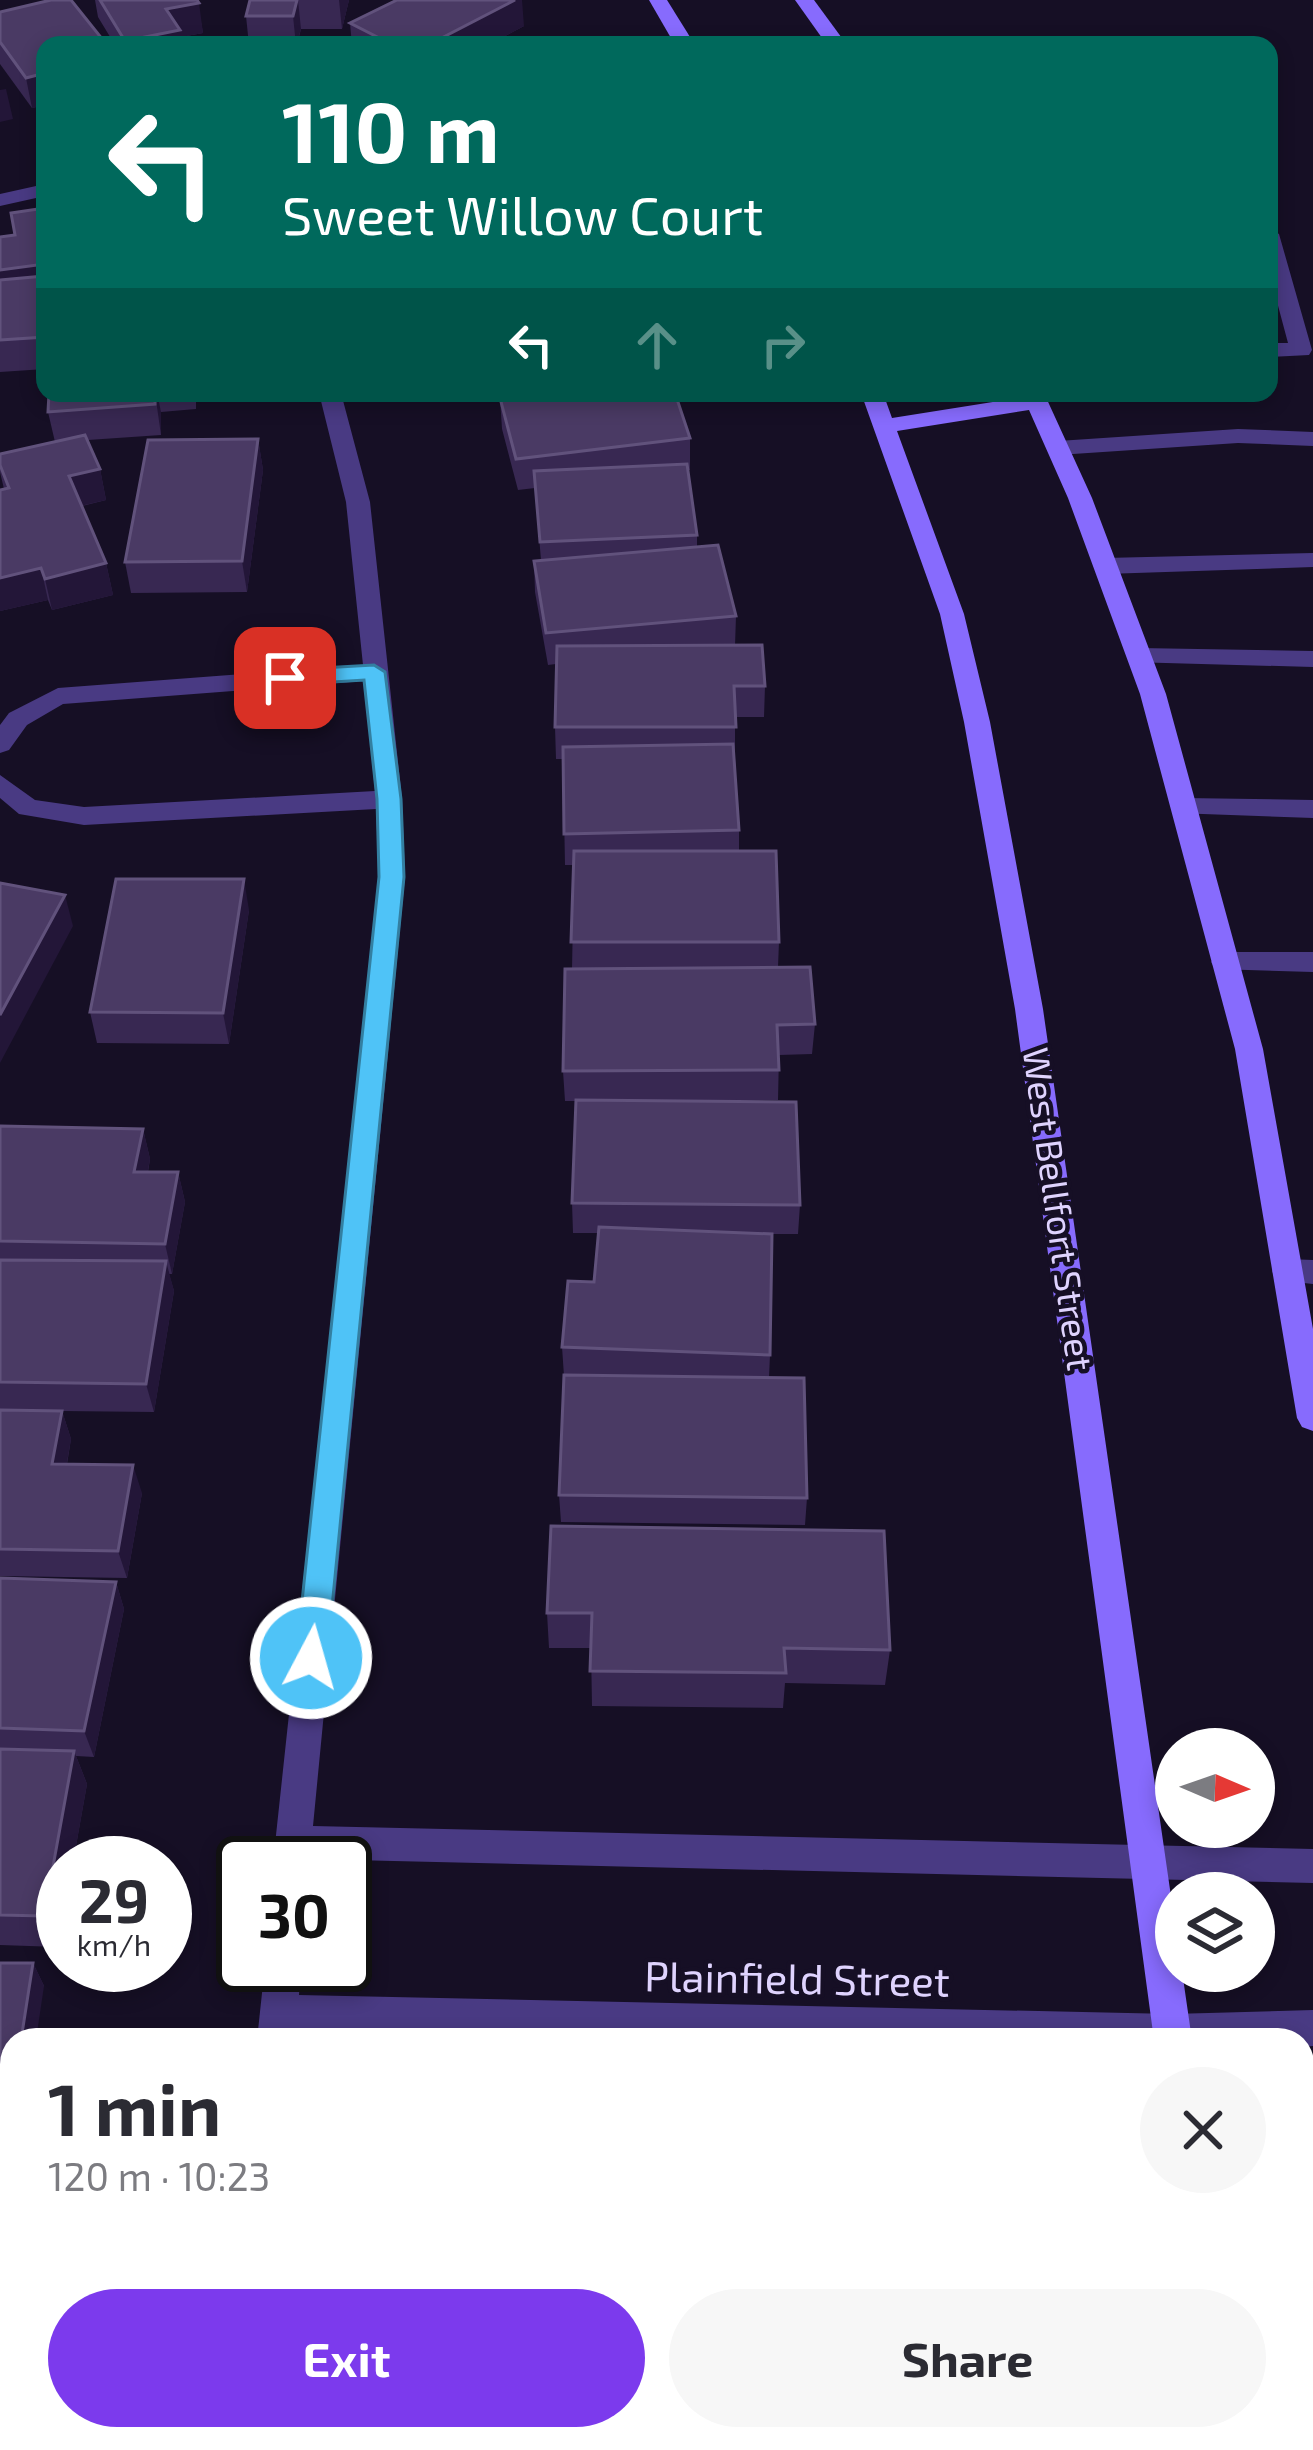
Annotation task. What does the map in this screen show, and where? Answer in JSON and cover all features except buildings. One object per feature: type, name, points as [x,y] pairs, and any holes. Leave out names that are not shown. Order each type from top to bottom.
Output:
[{"type":"main road","points":[[658,0],[680,36]]},
{"type":"main road","points":[[804,0],[830,36]]},
{"type":"main road","name":"West Bellfort Street","points":[[876,402],[952,614],[981,744],[1029,1009],[1172,2028]]},
{"type":"main road","points":[[885,426],[1009,402]]},
{"type":"main road","points":[[1037,402],[1139,656],[1184,806],[1249,1048],[1300,1271],[1313,1418]]},
{"type":"street","points":[[0,200],[36,192]]},
{"type":"street","points":[[1278,261],[1307,350]]},
{"type":"street","points":[[294,1836],[392,877],[389,799],[358,502],[332,402]]},
{"type":"street","points":[[1058,448],[1238,436],[1313,439]]},
{"type":"street","points":[[1106,566],[1313,560]]},
{"type":"street","points":[[1139,656],[1313,659]]},
{"type":"street","points":[[0,744],[18,719],[58,696],[374,672]]},
{"type":"street","points":[[0,784],[28,808],[84,816],[389,799]]},
{"type":"street","points":[[1184,806],[1313,809]]},
{"type":"street","points":[[1225,962],[1313,962]]},
{"type":"street","points":[[372,1854],[1150,1859],[1313,1866]]},
{"type":"street","points":[[277,2026],[280,1992]]},
{"type":"street","name":"Plainfield Street","points":[[277,2026],[456,2028]]},
{"type":"route","points":[[285,678],[374,672],[389,799],[392,877],[311,1658]]}]
